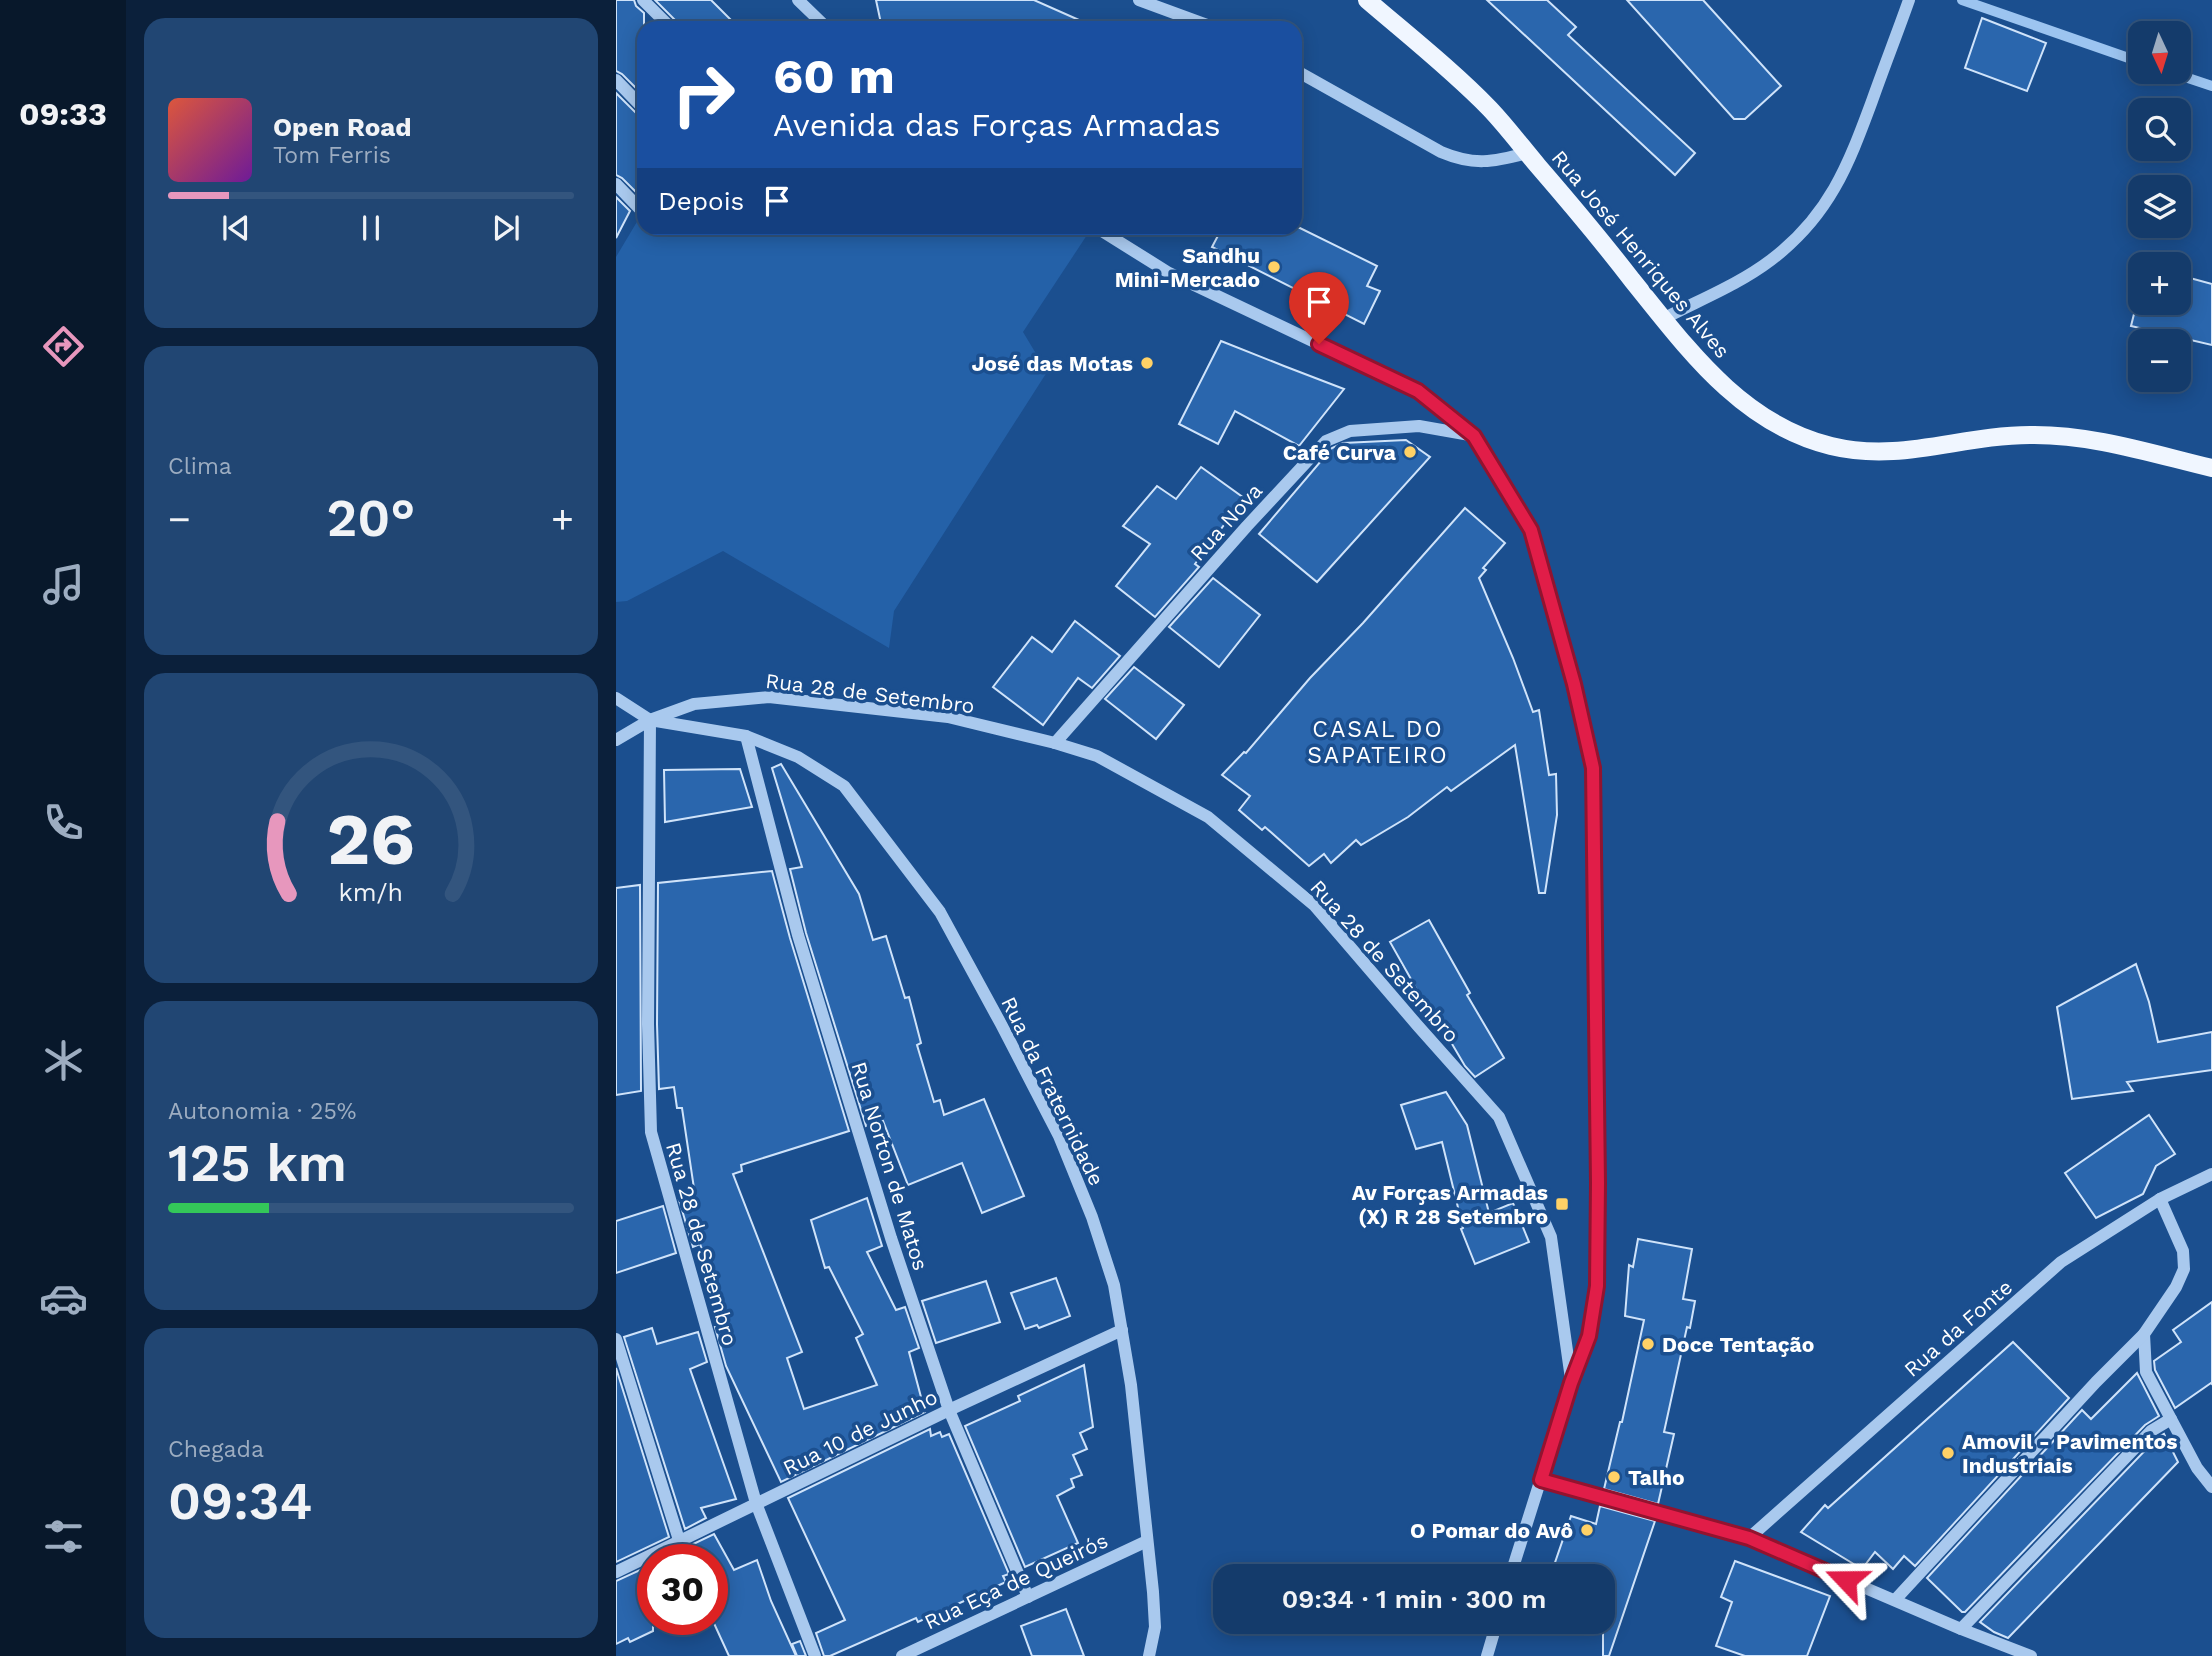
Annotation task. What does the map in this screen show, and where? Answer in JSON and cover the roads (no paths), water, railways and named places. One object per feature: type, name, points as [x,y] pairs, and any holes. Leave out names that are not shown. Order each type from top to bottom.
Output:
[{"type":"main road","name":"Rua José Henriques Alves","points":[[1367,0],[1490,110],[1699,362],[1760,415],[1796,434],[1829,446],[1864,452],[1894,452],[2031,435],[2071,437],[2212,468]]},
{"type":"street","points":[[643,0],[664,21]]},
{"type":"street","points":[[798,0],[820,21]]},
{"type":"street","points":[[1139,0],[1196,21]]},
{"type":"street","points":[[1663,319],[1753,273],[1807,228],[1830,197],[1850,161],[1909,0]]},
{"type":"street","points":[[1302,74],[1455,158],[1494,162],[1527,153]]},
{"type":"street","points":[[616,80],[637,102]]},
{"type":"street","points":[[616,184],[637,206]]},
{"type":"street","points":[[1108,235],[1169,273],[1418,391],[1474,436],[1531,530],[1574,684],[1593,768],[1599,1256],[1589,1336],[1571,1383],[1514,1564]]},
{"type":"street","name":"Rua Nova","points":[[1055,743],[1326,441],[1350,431],[1419,426],[1474,436]]},
{"type":"street","name":"Rua 28 de Setembro","points":[[815,1656],[756,1503],[651,1132],[648,1024],[650,720],[694,704],[769,697],[948,717],[1097,756],[1208,817],[1315,906],[1499,1117],[1551,1237],[1571,1383]]},
{"type":"street","points":[[616,698],[650,720],[616,740]]},
{"type":"street","name":"Rua da Fraternidade","points":[[650,720],[746,736],[797,757],[844,786],[940,912],[1001,1024],[1059,1136],[1100,1240],[1114,1285],[1131,1385],[1156,1627],[1149,1656]]},
{"type":"street","name":"Rua Norton de Matos","points":[[746,736],[798,935],[891,1238],[949,1410],[1028,1597]]},
{"type":"street","name":"Rua da Fonte","points":[[1749,1538],[2061,1262],[2160,1199],[2212,1174]]},
{"type":"street","points":[[1895,1601],[2096,1382],[2144,1334],[2176,1287],[2184,1269],[2183,1251],[2160,1199]]},
{"type":"street","name":"Rua 10 de Junho","points":[[616,1572],[949,1410],[1122,1330]]},
{"type":"street","points":[[2144,1334],[2146,1372],[2197,1468],[2212,1487]]},
{"type":"street","points":[[616,1339],[679,1540]]},
{"type":"street","points":[[1961,1629],[2151,1431],[2171,1419]]},
{"type":"street","points":[[1541,1480],[1749,1538],[1961,1629],[2031,1656]]},
{"type":"street","name":"Rua Eça de Queirós","points":[[902,1656],[1147,1541]]},
{"type":"street","points":[[1487,1656],[1493,1634]]},
{"type":"waterway","points":[[1962,0],[2128,58]]},
{"type":"waterway","points":[[2191,79],[2212,86]]},
{"type":"place","name":"Sandhu Mini-Mercado","points":[[1274,267]]},
{"type":"place","name":"José das Motas","points":[[1147,363]]},
{"type":"place","name":"Café Curva","points":[[1410,452]]},
{"type":"place","name":"Av Forças Armadas (X) R 28 Setembro","points":[[1562,1204]]},
{"type":"place","name":"Doce Tentação","points":[[1648,1344]]},
{"type":"place","name":"Amovil - Pavimentos Industriais","points":[[1948,1453]]},
{"type":"place","name":"Talho","points":[[1614,1477]]},
{"type":"place","name":"O Pomar do Avô","points":[[1587,1530]]},
{"type":"district","name":"CASAL DO SAPATEIRO","points":[[1378,742]]}]
